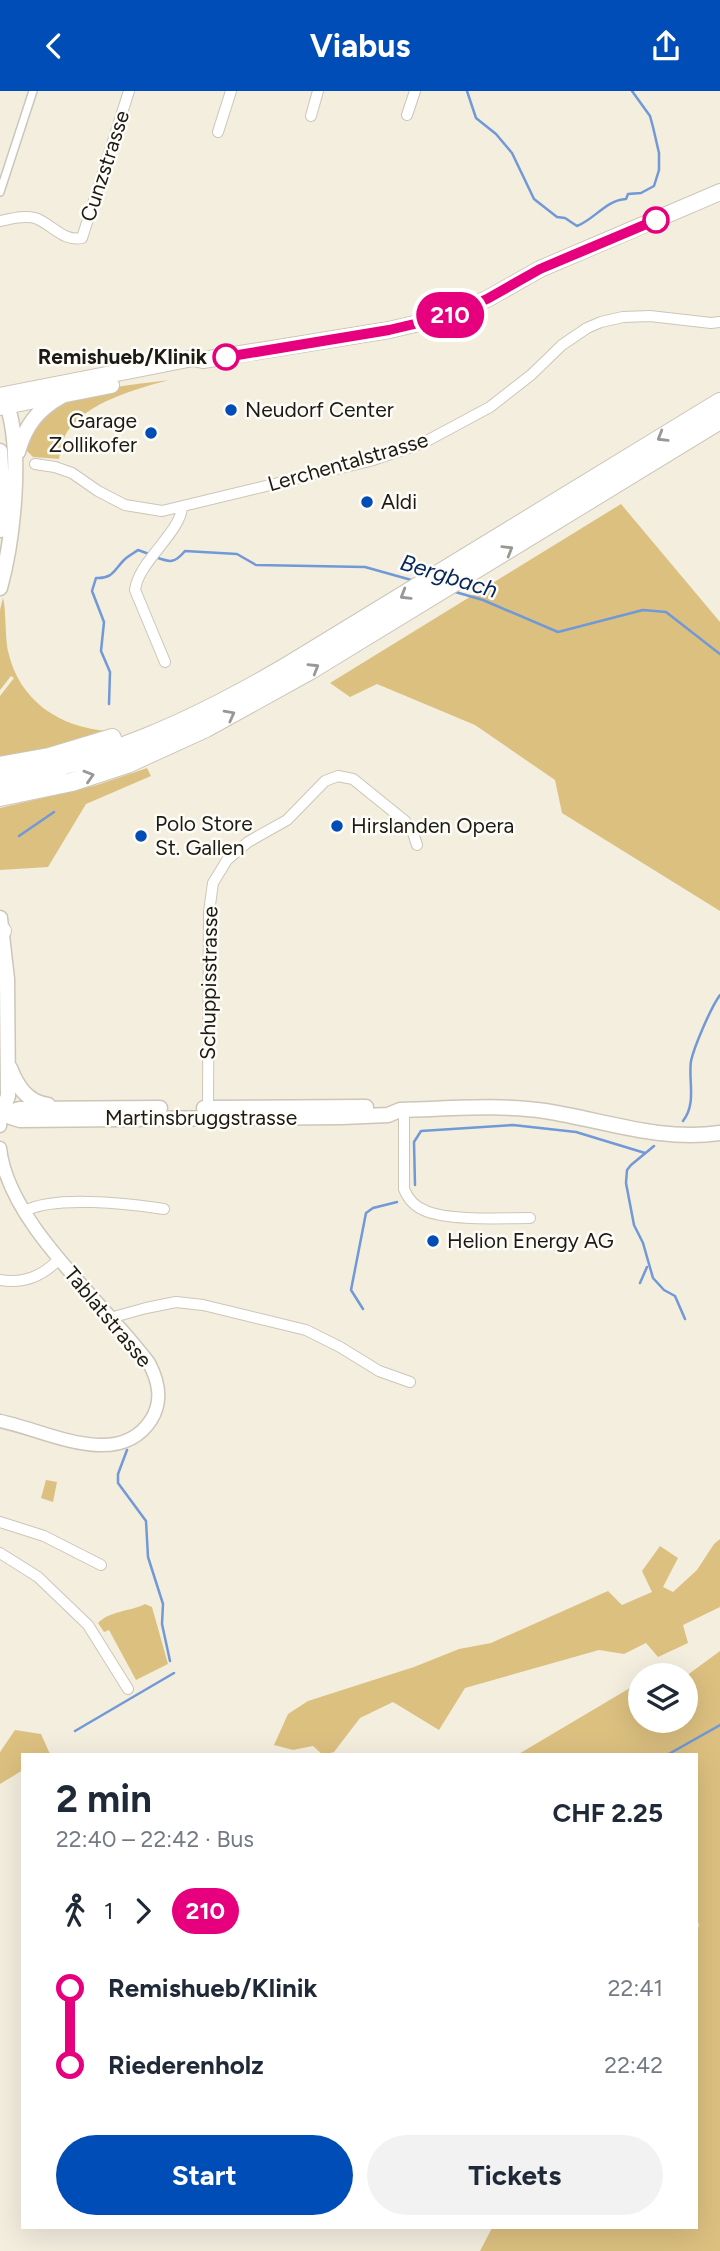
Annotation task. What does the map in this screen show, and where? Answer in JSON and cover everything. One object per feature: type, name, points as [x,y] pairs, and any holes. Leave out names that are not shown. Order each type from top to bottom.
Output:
[{"type":"highway","points":[[0,779],[52,769],[134,743],[193,717],[269,678],[720,402]]},
{"type":"highway","points":[[0,795],[23,793],[72,782],[178,743],[342,652],[720,420]]},
{"type":"highway","points":[[0,766],[49,757],[107,740],[269,678]]},
{"type":"main road","points":[[2,401],[193,358],[203,360],[389,330],[444,317],[487,299],[540,269],[720,192]]},
{"type":"main road","points":[[2,401],[62,396],[196,367],[203,360]]},
{"type":"main road","points":[[14,467],[27,427],[49,403],[62,396]]},
{"type":"main road","points":[[0,588],[9,541],[14,467],[13,422],[2,401]]},
{"type":"main road","points":[[0,451],[0,530]]},
{"type":"main road","points":[[0,1114],[8,1096],[7,979],[1,928]]},
{"type":"main road","name":"Martinsbruggstrasse","points":[[8,1062],[18,1085],[31,1100],[66,1108]]},
{"type":"main road","name":"Martinsbruggstrasse","points":[[0,1114],[20,1109],[66,1108],[342,1117],[388,1115],[402,1110],[530,1109],[675,1135],[703,1136],[720,1133]]},
{"type":"main road","name":"Martinsbruggstrasse","points":[[0,1114],[20,1119],[209,1112]]},
{"type":"street","points":[[0,192],[33,91]]},
{"type":"street","name":"Cunzstrasse","points":[[0,221],[33,218],[70,239],[82,238],[129,91]]},
{"type":"street","points":[[218,132],[231,91]]},
{"type":"street","points":[[310,116],[318,91]]},
{"type":"street","points":[[407,115],[415,91]]},
{"type":"street","name":"Lerchentalstrasse","points":[[35,464],[72,473],[125,505],[162,512],[370,461],[437,437],[490,407],[531,375],[562,345],[601,322],[623,317],[650,316],[720,322]]},
{"type":"street","points":[[165,662],[135,590],[135,583],[178,520],[182,507]]},
{"type":"street","name":"Schuppisstrasse","points":[[209,1112],[209,912],[213,883],[227,860],[248,842],[287,820],[325,781],[338,776],[353,779],[405,821],[412,829],[417,845]]},
{"type":"street","points":[[402,1110],[404,1189],[415,1205],[440,1216],[530,1219]]},
{"type":"street","points":[[0,1114],[0,1126]]},
{"type":"street","name":"Tablatstrasse","points":[[0,1148],[6,1174],[25,1211],[59,1259],[149,1363],[158,1385],[159,1400],[154,1415],[140,1433],[129,1441],[116,1445],[99,1446],[0,1421]]},
{"type":"street","points":[[25,1211],[41,1205],[62,1203],[119,1203],[164,1209]]},
{"type":"street","points":[[0,1280],[11,1282],[29,1279],[47,1271],[59,1259]]},
{"type":"street","points":[[110,1318],[177,1302],[203,1305],[306,1330],[333,1342],[379,1371],[410,1382]]},
{"type":"street","points":[[0,1522],[44,1536],[101,1565]]},
{"type":"street","points":[[0,1553],[38,1577],[88,1625],[128,1689]]},
{"type":"shaded area","points":[[169,380],[113,398],[87,412],[67,432],[59,459],[33,457],[24,448],[34,422],[45,411],[59,403],[96,391]]},
{"type":"shaded area","points":[[621,504],[720,622],[720,911],[562,813],[555,780],[475,725],[377,684],[350,697],[330,683]]},
{"type":"shaded area","points":[[3,598],[6,638],[13,669],[32,697],[58,718],[110,733],[0,760],[0,696],[14,678],[11,676],[0,690],[0,610]]},
{"type":"shaded area","points":[[147,768],[151,776],[86,804],[48,867],[0,870],[0,808],[97,785]]},
{"type":"shaded area","points":[[46,1480],[57,1482],[53,1502],[41,1498]]},
{"type":"shaded area","points":[[720,1539],[720,1607],[683,1625],[688,1643],[658,1657],[646,1643],[624,1654],[599,1650],[465,1688],[439,1730],[393,1702],[360,1718],[334,1752],[321,1753],[313,1746],[293,1750],[274,1745],[288,1714],[308,1701],[414,1667],[459,1649],[491,1643],[608,1591],[622,1605],[652,1592],[642,1571],[660,1546],[678,1558],[663,1587],[673,1592],[697,1570]]},
{"type":"shaded area","points":[[145,1604],[152,1607],[168,1664],[136,1680],[109,1630],[104,1632],[98,1623],[109,1616]]},
{"type":"shaded area","points":[[720,1651],[720,2251],[480,2251],[491,2229],[698,2229],[698,1753],[520,1753],[628,1689],[628,1733],[698,1733],[698,1667]]},
{"type":"shaded area","points":[[15,1730],[41,1734],[50,1753],[21,1753],[21,1771],[0,1784],[0,1752]]},
{"type":"waterway","points":[[467,91],[476,118],[496,134],[512,153],[534,199],[557,217],[565,218],[577,226],[606,206],[626,199],[628,194],[641,193],[654,186],[659,170],[659,153],[653,127],[650,116],[632,91]]},
{"type":"waterway","name":"Bergbach","points":[[109,704],[110,672],[101,651],[104,622],[92,591],[96,578],[110,575],[138,550],[149,554]]},
{"type":"waterway","name":"Bergbach","points":[[156,557],[172,561],[185,551],[237,554],[256,565],[365,567],[415,581]]},
{"type":"waterway","name":"Bergbach","points":[[452,591],[483,600],[558,632],[643,610],[666,612],[720,654]]},
{"type":"waterway","name":"Bergbach","points":[[19,836],[54,812]]},
{"type":"waterway","points":[[683,1121],[690,1107],[691,1061],[699,1037],[720,995]]},
{"type":"waterway","points":[[415,1185],[414,1142],[421,1131],[513,1125],[576,1132],[645,1153]]},
{"type":"waterway","points":[[654,1146],[627,1170],[626,1183],[634,1225],[643,1243],[653,1278],[664,1290],[675,1296],[685,1319]]},
{"type":"waterway","points":[[363,1309],[351,1290],[366,1213],[373,1208],[397,1202]]},
{"type":"waterway","points":[[640,1283],[647,1267]]},
{"type":"waterway","points":[[127,1450],[118,1474],[118,1483],[146,1521],[148,1557],[163,1604],[162,1624],[170,1661]]},
{"type":"waterway","points":[[75,1731],[174,1673]]},
{"type":"waterway","points":[[671,1753],[720,1725]]},
{"type":"bus line","name":"210","points":[[226,357],[389,330],[444,317],[465,310],[540,269],[656,220]]},
{"type":"place","name":"Remishueb/Klinik","points":[[226,357]]},
{"type":"place","name":"Neudorf Center","points":[[231,410]]},
{"type":"place","name":"Garage Zollikofer","points":[[151,433]]},
{"type":"place","name":"Aldi","points":[[367,502]]},
{"type":"place","name":"Hirslanden Opera","points":[[337,826]]},
{"type":"place","name":"Polo Store St. Gallen","points":[[141,836]]},
{"type":"place","name":"Helion Energy AG","points":[[433,1241]]}]
